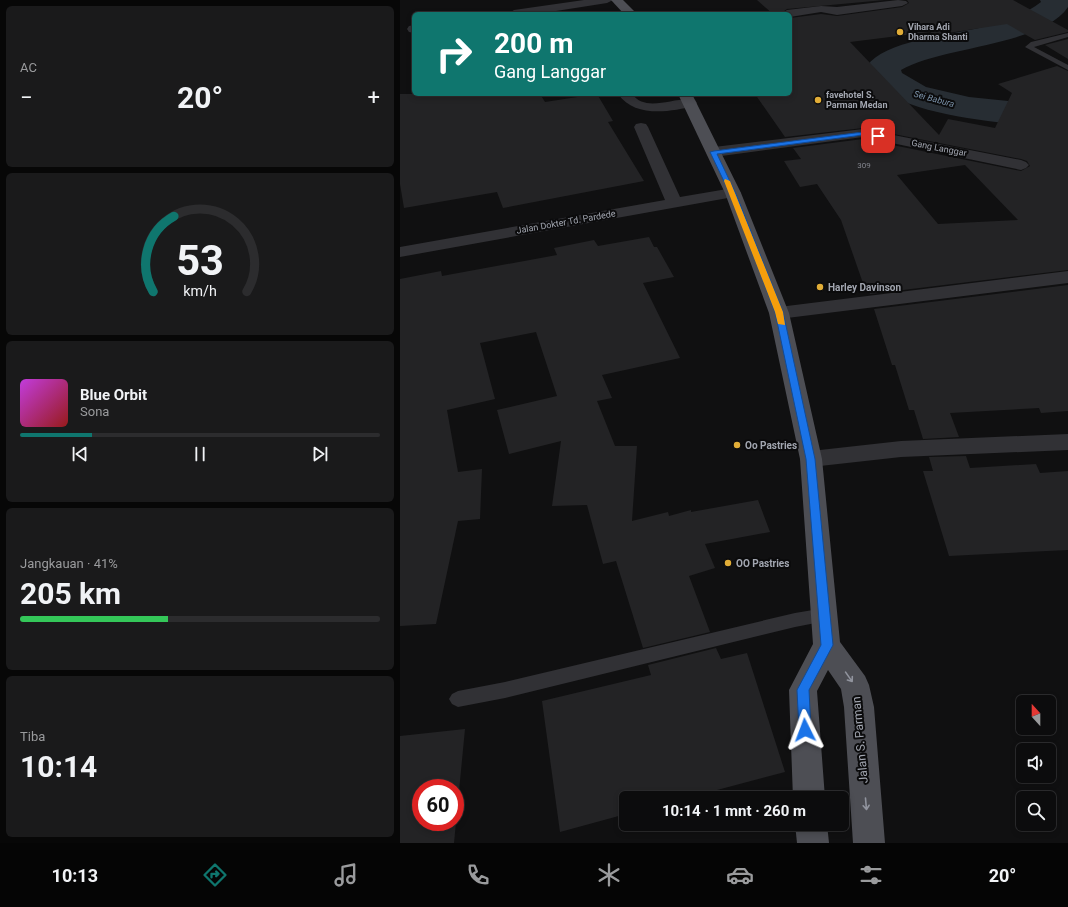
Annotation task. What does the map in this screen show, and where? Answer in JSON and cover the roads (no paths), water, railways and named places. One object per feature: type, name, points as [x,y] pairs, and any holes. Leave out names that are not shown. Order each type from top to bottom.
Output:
[{"type":"main road","points":[[617,0],[629,12]]},
{"type":"main road","points":[[687,99],[714,152],[733,194],[779,312],[811,459],[827,645],[803,690],[809,791]]},
{"type":"main road","name":"Jalan S. Parman","points":[[827,645],[855,685],[859,707],[869,843]]},
{"type":"main road","points":[[812,831],[813,843]]},
{"type":"street","points":[[527,12],[607,0]]},
{"type":"street","points":[[792,13],[821,9],[837,11],[902,3]]},
{"type":"street","points":[[626,96],[629,101],[639,106],[687,99]]},
{"type":"street","points":[[641,127],[674,202]]},
{"type":"street","name":"Gang Langgar","points":[[714,152],[863,133],[1021,165]]},
{"type":"street","name":"Jalan Dokter Td. Pardede","points":[[400,252],[674,202],[733,194]]},
{"type":"street","points":[[779,312],[1068,277]]},
{"type":"street","points":[[811,459],[901,450],[1068,442]]},
{"type":"lane","points":[[1068,35],[1034,44],[1029,47],[1068,68]]},
{"type":"lane","points":[[458,699],[506,690],[795,620],[825,615]]},
{"type":"waterway","name":"Sei Babura","points":[[1054,0],[1056,4],[1043,15],[1025,23],[984,36],[902,56],[883,66],[887,78],[914,95],[969,108],[1068,118]]},
{"type":"place","name":"Vihara Adi Dharma Shanti","points":[[900,32]]},
{"type":"place","name":"favehotel S. Parman Medan","points":[[818,100]]},
{"type":"place","name":"Harley Davinson","points":[[820,287]]},
{"type":"place","name":"Oo Pastries","points":[[737,445]]},
{"type":"place","name":"OO Pastries","points":[[728,563]]}]
